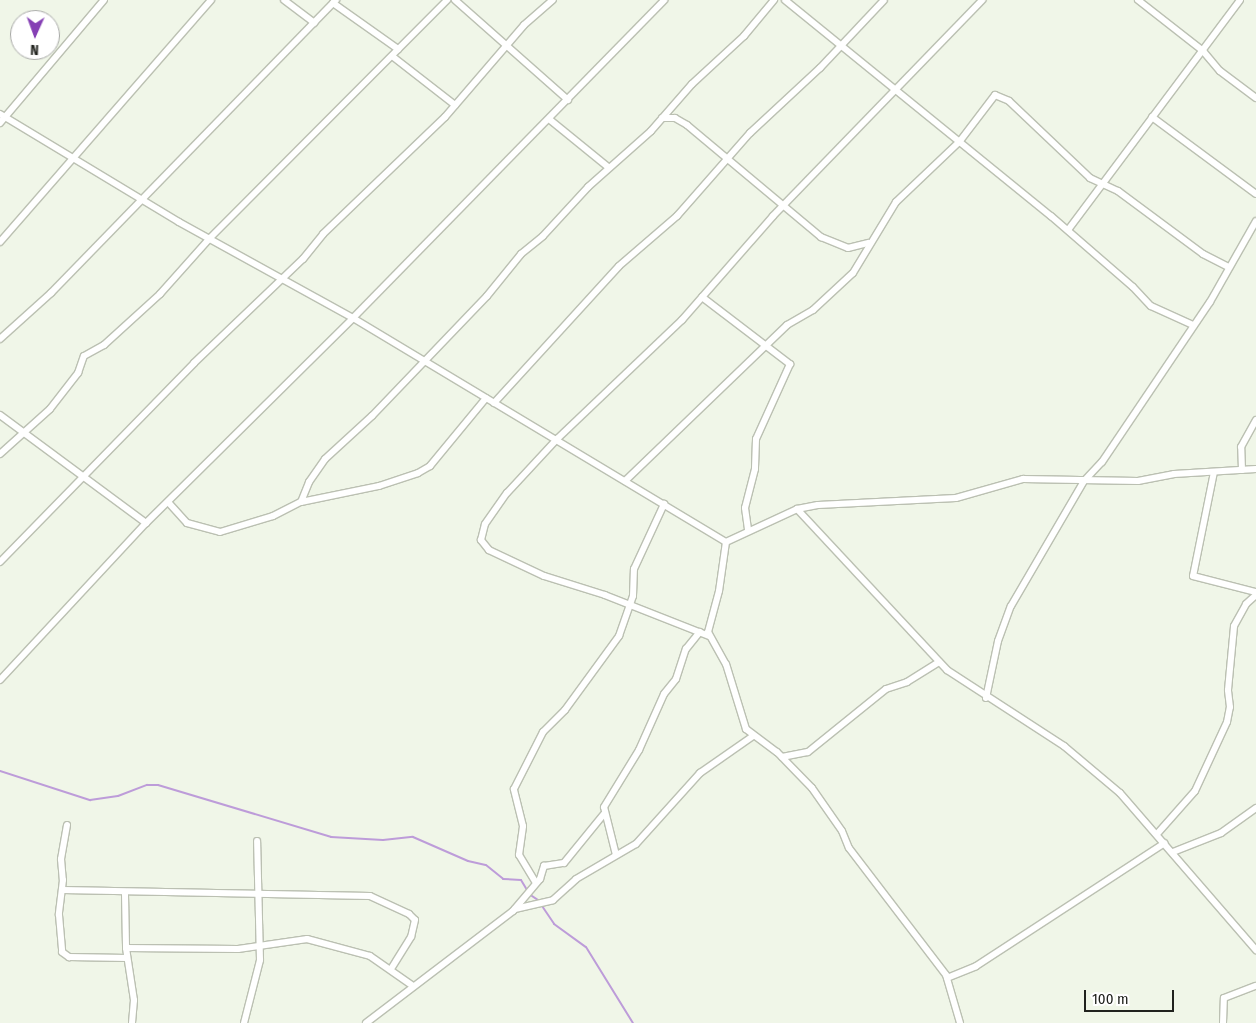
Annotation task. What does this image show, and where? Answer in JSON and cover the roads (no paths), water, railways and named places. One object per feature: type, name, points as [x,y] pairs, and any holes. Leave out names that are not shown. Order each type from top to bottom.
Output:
[{"type":"street","points":[[0,123],[3,115],[104,0]]},
{"type":"street","points":[[0,242],[211,0]]},
{"type":"street","points":[[284,0],[314,23]]},
{"type":"street","points":[[0,454],[26,434],[66,389],[84,356],[104,346],[160,294],[210,238],[448,0]]},
{"type":"street","points":[[454,0],[568,100]]},
{"type":"street","points":[[0,562],[82,476],[455,105],[506,46],[553,0]]},
{"type":"street","points":[[0,680],[146,523],[353,318],[549,120],[664,0]]},
{"type":"street","points":[[301,502],[322,463],[372,416],[422,361],[608,167],[662,118],[744,36],[774,0]]},
{"type":"street","points":[[785,0],[1068,230],[1151,306],[1193,325]]},
{"type":"street","points":[[494,403],[619,266],[677,216],[727,158],[884,0]]},
{"type":"street","points":[[960,1023],[947,978],[849,848],[842,831],[812,788],[782,757],[753,736],[740,716],[726,664],[709,636],[630,604],[544,576],[481,543],[481,536],[491,513],[557,440],[702,297],[783,207],[982,0]]},
{"type":"street","points":[[1138,0],[1203,51],[1220,71],[1256,98]]},
{"type":"street","points":[[1068,230],[1100,184],[1240,0]]},
{"type":"street","points":[[0,339],[143,199],[334,1],[398,49]]},
{"type":"street","points":[[392,56],[455,105]]},
{"type":"street","points":[[625,481],[787,325],[813,310],[852,273],[868,243],[901,195],[960,141],[990,99],[1000,95],[1100,184],[1118,191],[1203,254],[1228,267]]},
{"type":"street","points":[[3,115],[210,238],[353,318],[726,542]]},
{"type":"street","points":[[1152,117],[1256,194]]},
{"type":"street","points":[[662,118],[682,122],[818,235],[851,249],[868,243]]},
{"type":"street","points":[[549,120],[608,167]]},
{"type":"street","points":[[986,698],[998,641],[1011,606],[1084,482],[1102,462],[1193,325],[1256,221]]},
{"type":"street","points":[[702,297],[763,347],[787,359],[790,367],[756,439],[755,469],[745,508],[748,530]]},
{"type":"street","points":[[168,502],[185,521],[215,532],[272,516],[301,502],[379,486],[422,472],[486,398]]},
{"type":"street","points":[[0,415],[146,523]]},
{"type":"street","points":[[1242,470],[1241,447],[1256,420]]},
{"type":"street","points":[[726,542],[748,530],[797,509],[858,502],[956,498],[1023,479],[1084,482],[1138,481],[1174,474],[1256,469]]},
{"type":"street","points":[[1157,834],[1195,791],[1227,722],[1230,707],[1228,690],[1234,626],[1256,593],[1193,576],[1214,472]]},
{"type":"street","points":[[536,883],[519,855],[523,826],[513,795],[516,782],[546,727],[564,710],[619,636],[630,604],[634,569],[664,504]]},
{"type":"street","points":[[797,509],[939,662],[986,698],[1087,764],[1120,793],[1166,843],[1256,950]]},
{"type":"street","points":[[709,636],[726,542]]},
{"type":"street","points":[[616,855],[604,814],[606,801],[639,750],[664,694],[676,679],[686,649],[700,632]]},
{"type":"street","points":[[782,757],[808,752],[886,689],[907,682],[939,662]]},
{"type":"street","points":[[515,909],[553,900],[576,879],[638,842],[700,773],[753,736]]},
{"type":"street","points":[[1173,852],[1221,833],[1256,808]]},
{"type":"street","points":[[366,1023],[515,909],[536,883],[544,866],[564,863],[604,814]]},
{"type":"street","points":[[67,826],[61,859],[63,890],[59,920],[64,955],[127,958]]},
{"type":"street","points":[[244,1023],[261,947],[257,841]]},
{"type":"street","points":[[947,978],[976,966],[1166,843]]},
{"type":"street","points":[[63,890],[125,894],[192,892],[258,896],[364,894],[409,914],[414,920],[414,930],[391,969]]},
{"type":"street","points":[[125,894],[126,948],[132,980],[132,1023]]},
{"type":"street","points":[[126,948],[261,947],[310,940],[370,956],[413,986]]},
{"type":"street","points":[[1223,1023],[1224,998],[1256,986]]},
{"type":"waterway","points":[[0,771],[90,800],[118,796],[147,785],[158,785],[331,837],[383,840],[413,837],[468,861],[486,865],[503,879],[521,880],[527,890]]},
{"type":"waterway","points":[[529,894],[538,900],[554,924],[586,947],[633,1023]]}]
